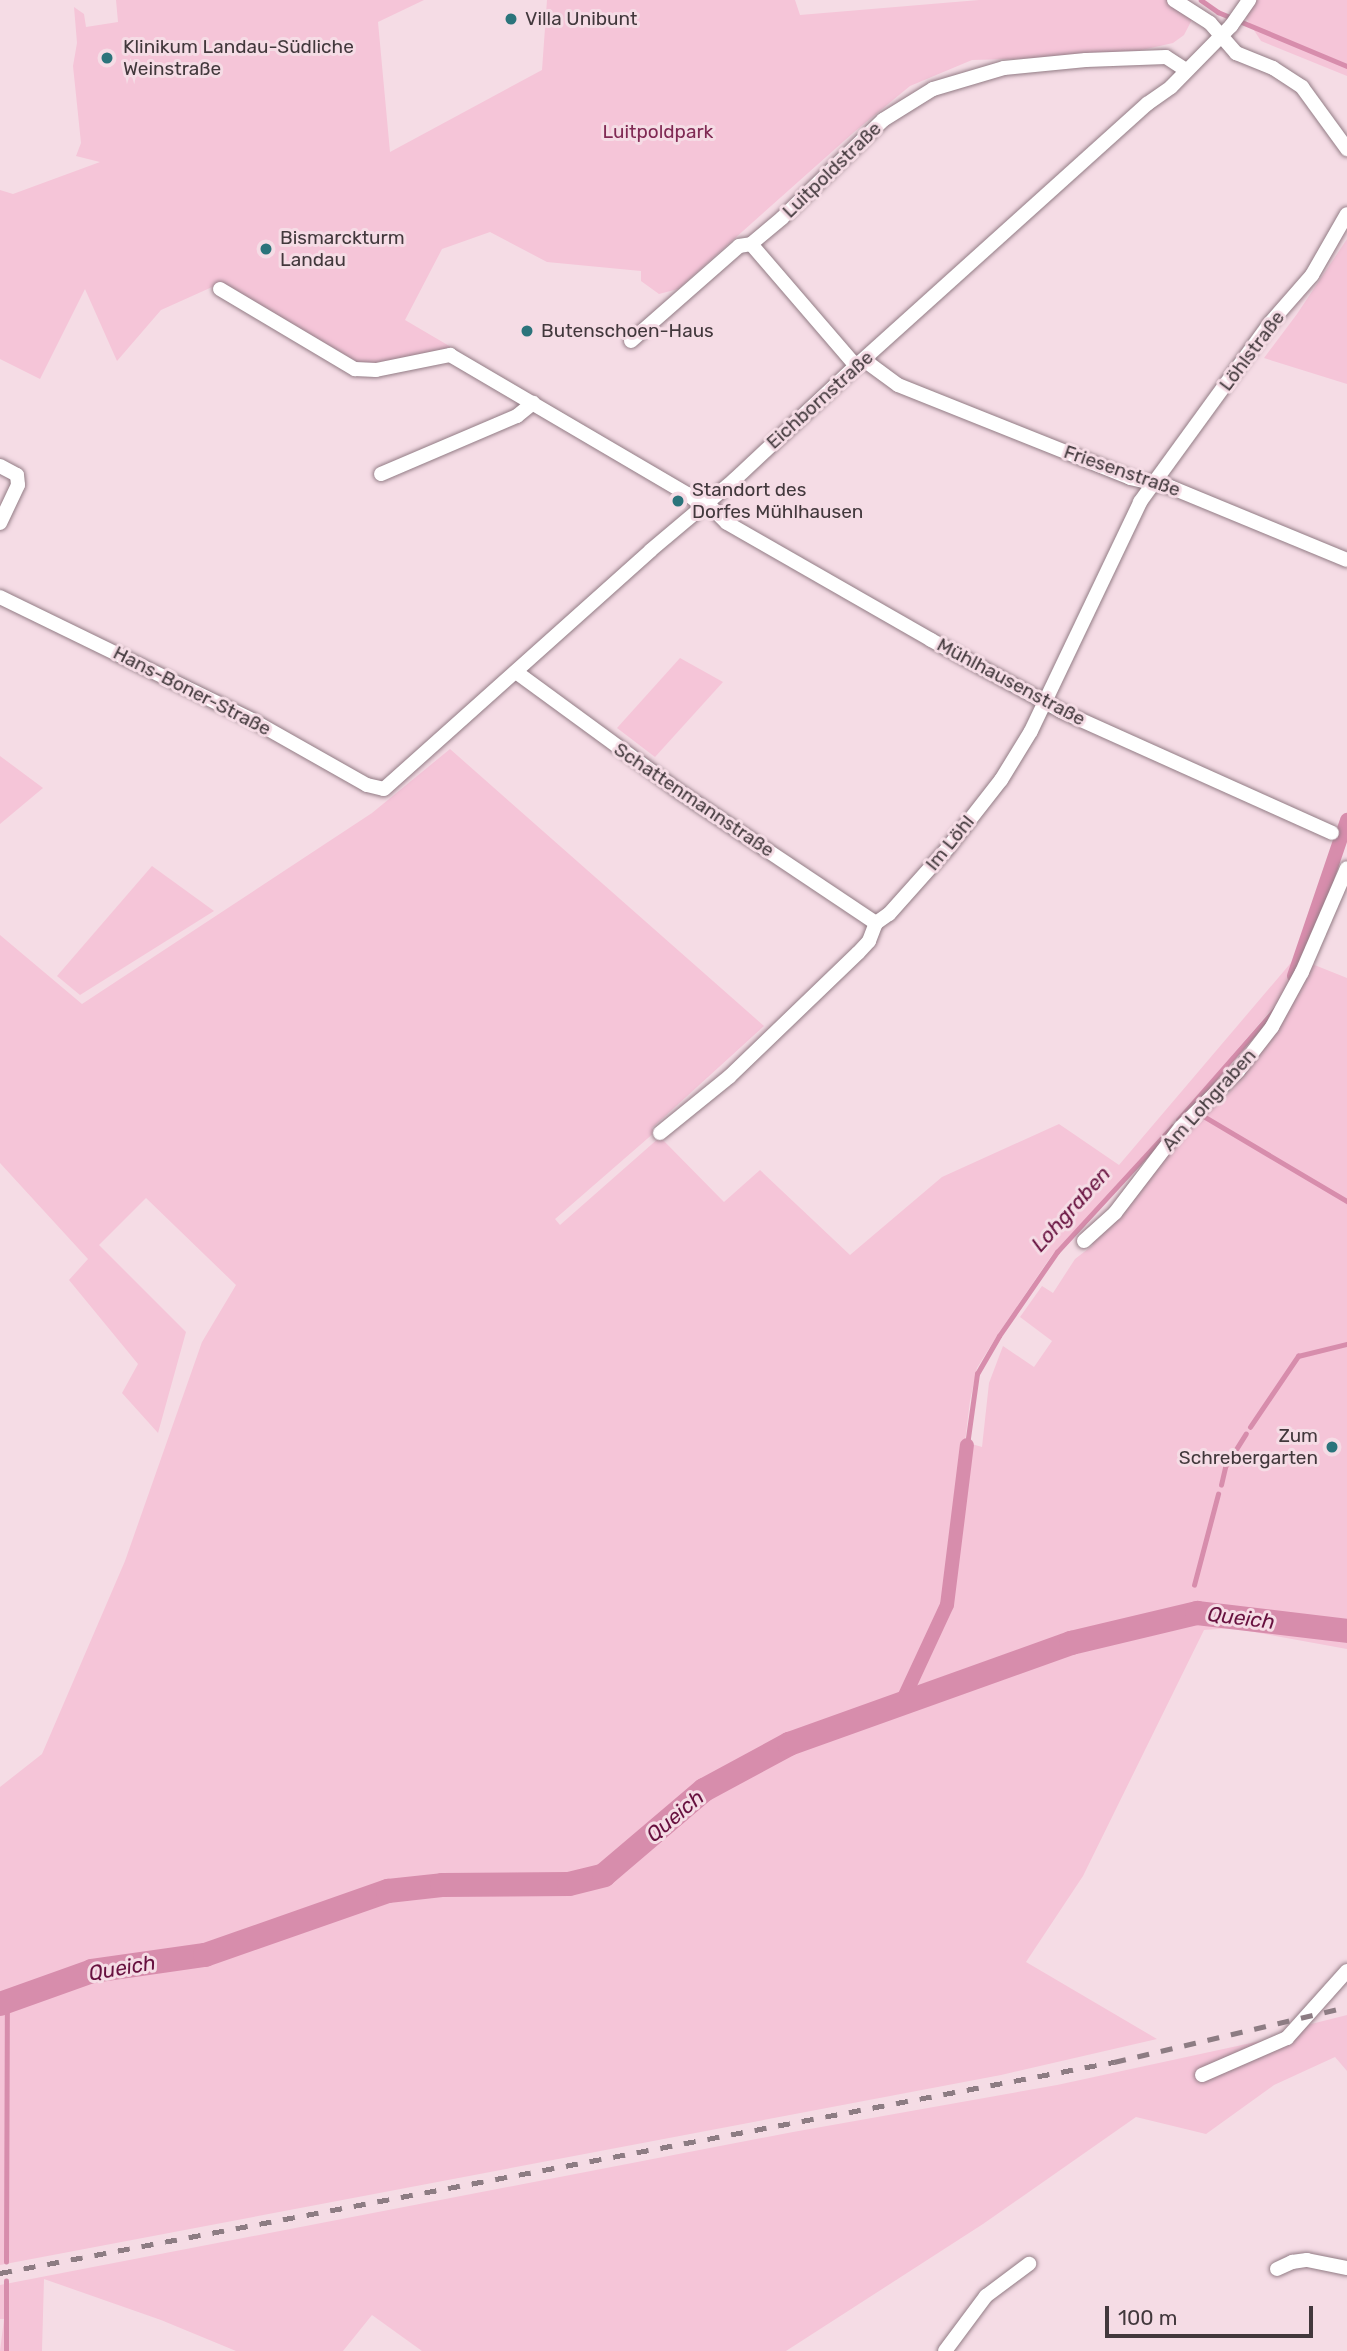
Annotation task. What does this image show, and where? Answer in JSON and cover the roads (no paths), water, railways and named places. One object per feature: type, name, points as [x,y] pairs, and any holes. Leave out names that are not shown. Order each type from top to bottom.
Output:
[{"type":"street","points":[[1174,0],[1226,31],[1236,53],[1273,68],[1302,87],[1347,149]]},
{"type":"street","name":"Eichbornstraße","points":[[381,790],[705,504],[1186,70],[1226,31],[1241,14],[1248,0]]},
{"type":"street","name":"Luitpoldstraße","points":[[631,341],[739,246],[751,244],[782,218],[883,120],[941,86],[1004,68],[1086,60],[1166,57],[1186,70]]},
{"type":"street","name":"Löhlstraße","points":[[1152,484],[1270,323],[1312,275],[1347,214]]},
{"type":"street","name":"Friesenstraße","points":[[751,244],[860,363],[898,385],[1152,484],[1170,487],[1347,560]]},
{"type":"street","name":"Mühlhausenstraße","points":[[219,289],[355,369],[376,370],[450,355],[705,504],[727,523],[931,640],[1046,700],[1061,711],[1332,833]]},
{"type":"street","points":[[381,474],[517,416],[533,403]]},
{"type":"street","points":[[0,466],[17,475],[18,485],[0,523]]},
{"type":"street","name":"Im Löhl","points":[[660,1133],[729,1077],[869,941],[876,923],[890,914],[947,849],[1001,780],[1017,758],[1130,523],[1152,484]]},
{"type":"street","name":"Hans-Boner-Straße","points":[[0,597],[209,698],[367,786],[381,790]]},
{"type":"street","name":"Schattenmannstraße","points":[[516,672],[669,784],[876,923]]},
{"type":"street","name":"Am Lohgraben","points":[[1084,1241],[1115,1213],[1181,1127],[1238,1071],[1278,1016],[1311,952],[1347,868]]},
{"type":"street","points":[[1202,2075],[1287,2038],[1347,1971]]},
{"type":"street","points":[[1277,2269],[1292,2262],[1307,2260],[1347,2268]]},
{"type":"street","points":[[945,2351],[986,2296],[1029,2264]]},
{"type":"waterway","points":[[1201,0],[1218,12],[1347,66]]},
{"type":"waterway","name":"Lohgraben","points":[[1294,976],[1347,820]]},
{"type":"waterway","name":"Lohgraben","points":[[1178,1120],[1276,1008]]},
{"type":"waterway","points":[[1200,1114],[1347,1201]]},
{"type":"waterway","name":"Lohgraben","points":[[967,1445],[977,1374],[999,1336],[1057,1252],[1172,1127]]},
{"type":"waterway","points":[[1250,1427],[1298,1356],[1347,1344]]},
{"type":"waterway","points":[[1221,1485],[1225,1467],[1246,1434]]},
{"type":"waterway","name":"Lohgraben","points":[[901,1704],[947,1605],[967,1445]]},
{"type":"waterway","points":[[1194,1585],[1218,1494]]},
{"type":"waterway","name":"Queich","points":[[0,2004],[92,1971],[205,1955],[388,1891],[442,1885],[569,1884],[604,1875],[704,1790],[789,1744],[1071,1643],[1197,1613],[1347,1631]]},
{"type":"waterway","points":[[6,2262],[7,2002]]},
{"type":"waterway","points":[[6,2281],[6,2351]]},
{"type":"railway","points":[[0,2273],[1114,2062],[1347,2007]]},
{"type":"place","name":"Villa Unibunt","points":[[511,19]]},
{"type":"place","name":"Klinikum Landau-Südliche Weinstraße","points":[[107,58]]},
{"type":"place","name":"Bismarckturm Landau","points":[[266,249]]},
{"type":"place","name":"Butenschoen-Haus","points":[[527,331]]},
{"type":"place","name":"Standort des Dorfes Mühlhausen","points":[[678,501]]},
{"type":"place","name":"Zum Schrebergarten","points":[[1332,1447]]},
{"type":"park label","name":"Luitpoldpark","points":[[658,132]]}]
